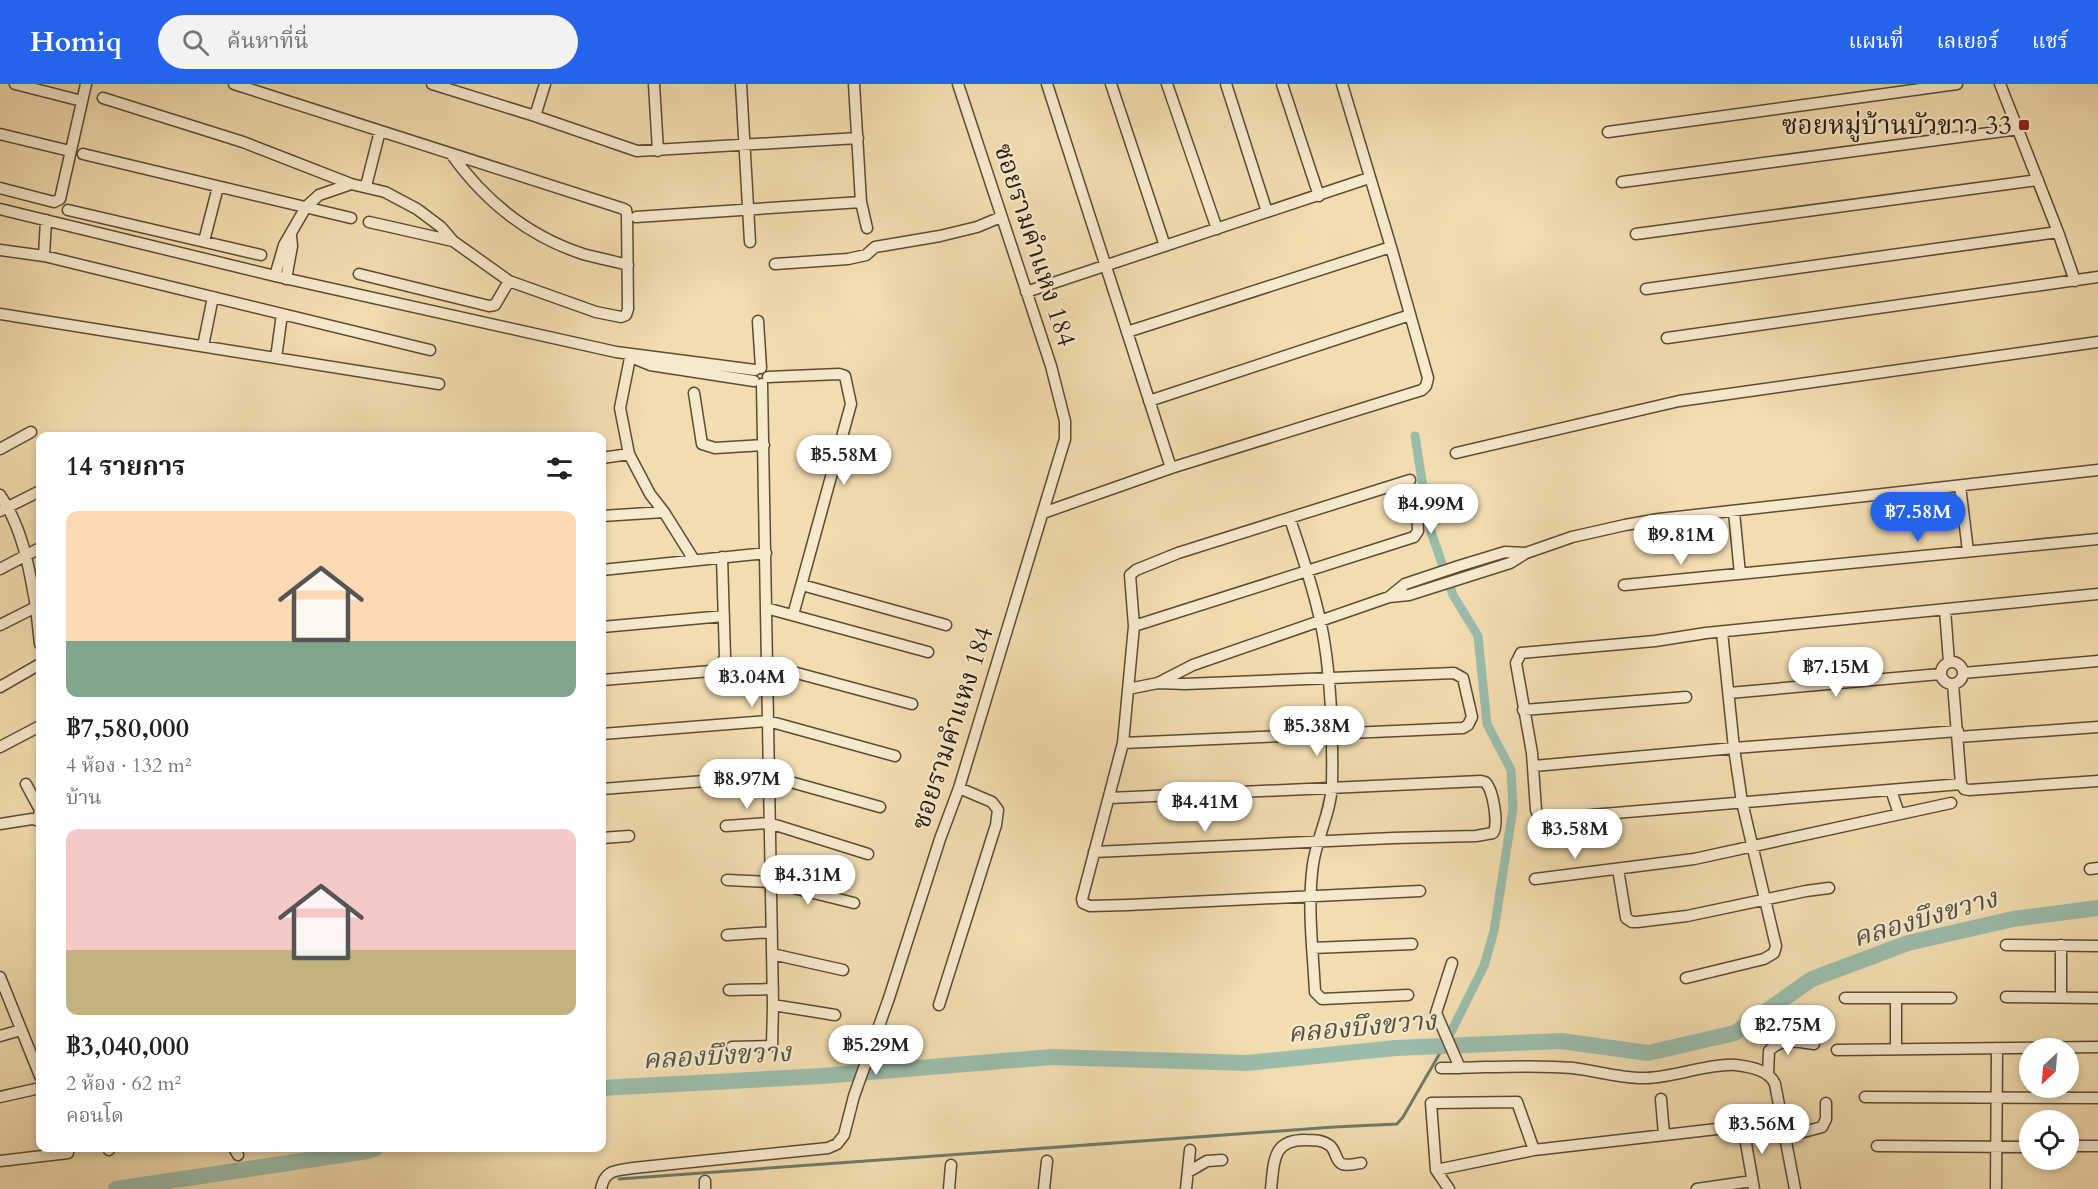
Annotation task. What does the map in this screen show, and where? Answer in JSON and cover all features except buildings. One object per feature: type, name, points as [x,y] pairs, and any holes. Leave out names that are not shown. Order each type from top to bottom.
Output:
[{"type":"street","points":[[15,84],[82,100]]},
{"type":"street","points":[[0,188],[57,202],[60,199],[86,84]]},
{"type":"street","points":[[103,98],[243,142],[351,184],[385,192],[417,209],[441,227],[453,241],[509,281],[596,312],[621,317],[626,315],[628,265],[626,210],[234,84]]},
{"type":"street","points":[[432,84],[445,86],[637,151],[858,138]]},
{"type":"street","points":[[535,116],[545,84]]},
{"type":"street","points":[[654,84],[658,151]]},
{"type":"street","points":[[741,84],[750,242]]},
{"type":"street","points":[[854,84],[861,201],[867,228]]},
{"type":"street","name":"ซอยรามคำแหง 184","points":[[601,1189],[604,1178],[610,1172],[828,1148],[837,1144],[844,1135],[854,1096],[959,788],[1065,439],[1065,421],[1051,366],[958,84]]},
{"type":"street","points":[[1047,84],[1171,468]]},
{"type":"street","points":[[1111,84],[1165,246]]},
{"type":"street","points":[[1167,84],[1217,229]]},
{"type":"street","points":[[1226,84],[1267,212]]},
{"type":"street","points":[[1282,84],[1319,196]]},
{"type":"street","points":[[1042,513],[1171,468],[1422,390],[1426,386],[1428,378],[1342,84]]},
{"type":"street","points":[[1608,132],[1957,84]]},
{"type":"street","points":[[2000,84],[2075,280]]},
{"type":"street","points":[[1622,182],[2019,129]]},
{"type":"street","points":[[366,186],[380,131]]},
{"type":"street","points":[[0,134],[70,151]]},
{"type":"street","points":[[83,154],[351,218]]},
{"type":"street","points":[[452,154],[470,180],[498,207],[519,222],[545,238],[583,254],[628,265]]},
{"type":"street","points":[[1026,292],[1369,178]]},
{"type":"street","points":[[1636,234],[2038,180]]},
{"type":"street","points":[[280,277],[284,244],[291,236],[306,207],[319,195],[351,184]]},
{"type":"street","points":[[204,242],[218,187]]},
{"type":"street","points":[[636,217],[861,201]]},
{"type":"street","points":[[0,209],[280,277],[616,352],[760,376],[839,374],[845,376],[851,404],[793,615]]},
{"type":"street","points":[[68,210],[261,255]]},
{"type":"street","points":[[775,264],[848,259],[866,255],[875,247],[940,236],[977,227],[1001,217]]},
{"type":"street","points":[[44,256],[46,220]]},
{"type":"street","points":[[369,222],[453,241]]},
{"type":"street","points":[[1646,289],[2058,232]]},
{"type":"street","points":[[1127,332],[1391,247]]},
{"type":"street","points":[[0,250],[44,256],[430,350]]},
{"type":"street","points":[[359,274],[489,306],[499,301],[509,281]]},
{"type":"street","points":[[1667,338],[2098,277]]},
{"type":"street","points":[[203,346],[213,297]]},
{"type":"street","points":[[0,314],[439,384]]},
{"type":"street","points":[[276,358],[282,314]]},
{"type":"street","points":[[1149,401],[1410,315]]},
{"type":"street","points":[[732,1047],[772,1046],[764,445],[758,321]]},
{"type":"street","points":[[1456,453],[1679,401],[2098,342]]},
{"type":"street","points":[[616,352],[650,365],[696,367]]},
{"type":"street","points":[[630,358],[620,408],[629,454],[650,494],[694,560]]},
{"type":"street","points":[[694,393],[702,444],[716,448],[764,445]]},
{"type":"street","points":[[0,449],[31,432]]},
{"type":"street","points":[[606,457],[629,454]]},
{"type":"street","points":[[1158,683],[1193,665],[1389,597],[1408,595],[1510,563],[1526,553],[1572,537],[1659,519],[2098,470]]},
{"type":"street","points":[[1410,480],[1178,553],[1136,570],[1130,575],[1134,626],[1123,743],[1082,899],[1086,905],[1128,905],[1420,891]]},
{"type":"street","points":[[1960,486],[1968,551]]},
{"type":"street","points":[[4,509],[36,493]]},
{"type":"street","points":[[0,495],[4,509],[20,534],[36,597]]},
{"type":"street","points":[[606,516],[664,512]]},
{"type":"street","points":[[1134,626],[1414,537],[1418,531],[1417,512]]},
{"type":"street","points":[[1734,512],[1740,574]]},
{"type":"street","points":[[1290,519],[1321,621],[1331,733],[1332,787],[1317,843],[1310,897],[1315,992],[1319,997],[1408,995]]},
{"type":"street","points":[[1624,585],[2098,539]]},
{"type":"street","points":[[0,569],[36,550]]},
{"type":"street","points":[[1389,597],[1405,584],[1505,552],[1526,553]]},
{"type":"street","points":[[606,570],[766,553]]},
{"type":"street","points":[[606,680],[711,671],[721,666],[725,657],[722,557]]},
{"type":"street","points":[[802,585],[946,625]]},
{"type":"street","points":[[2098,594],[1521,653],[1516,663],[1534,766],[1536,810],[1543,819],[1961,784],[1969,790],[2098,781]]},
{"type":"street","points":[[0,625],[36,607]]},
{"type":"street","points":[[766,608],[928,652]]},
{"type":"street","points":[[1945,610],[1949,662]]},
{"type":"street","points":[[606,627],[724,616]]},
{"type":"street","points":[[1686,978],[1771,956],[1776,946],[1742,802],[1722,632]]},
{"type":"street","points":[[1963,673],[2098,661]]},
{"type":"street","points":[[1949,662],[1959,664],[1963,673],[1960,681],[1953,684],[1945,682],[1940,674],[1942,666],[1949,662]]},
{"type":"street","points":[[767,665],[912,704]]},
{"type":"street","points":[[0,687],[36,666]]},
{"type":"street","points":[[1123,743],[1463,728],[1468,725],[1472,717],[1463,678],[1458,674],[1328,680],[1158,683],[1128,689]]},
{"type":"street","points":[[1729,693],[1940,674]]},
{"type":"street","points":[[1953,684],[1961,784]]},
{"type":"street","points":[[1523,710],[1686,697]]},
{"type":"street","points":[[606,734],[768,721],[895,756]]},
{"type":"street","points":[[1534,766],[1734,748],[2098,727]]},
{"type":"street","points":[[0,747],[36,728]]},
{"type":"street","points":[[606,789],[769,776],[880,807]]},
{"type":"street","points":[[1094,852],[1476,836],[1490,835],[1496,829],[1490,787],[1485,782],[1110,798]]},
{"type":"street","points":[[26,784],[36,803]]},
{"type":"street","points":[[939,1005],[996,825],[998,810],[992,802],[959,788]]},
{"type":"street","points":[[1891,790],[1899,814]]},
{"type":"street","points":[[1535,879],[1694,859],[1951,803]]},
{"type":"street","points":[[0,824],[36,820]]},
{"type":"street","points":[[726,826],[769,823],[868,854]]},
{"type":"street","points":[[606,838],[629,837]]},
{"type":"street","points":[[1618,869],[1626,918],[1632,922],[1688,916],[1829,888]]},
{"type":"street","points":[[727,880],[770,882],[854,903]]},
{"type":"street","points":[[727,935],[772,932]]},
{"type":"street","points":[[1312,948],[1412,944]]},
{"type":"street","points":[[2006,945],[2098,946]]},
{"type":"street","points":[[2061,945],[2061,997]]},
{"type":"street","points":[[772,954],[843,970]]},
{"type":"street","points":[[1452,963],[1436,1014],[1460,1067]]},
{"type":"street","points":[[0,977],[36,1066]]},
{"type":"street","points":[[729,990],[772,989]]},
{"type":"street","points":[[2006,997],[2098,998]]},
{"type":"street","points":[[1845,998],[1951,998]]},
{"type":"street","points":[[1896,998],[1896,1049]]},
{"type":"street","points":[[773,1005],[835,1015]]},
{"type":"street","points":[[0,1036],[21,1030]]},
{"type":"street","points":[[1768,1074],[1769,1051],[1776,1044],[1793,1041],[1814,1044]]},
{"type":"street","points":[[1837,1050],[2098,1047]]},
{"type":"street","points":[[1996,1189],[1997,1048]]},
{"type":"street","points":[[1441,1068],[1558,1067],[1643,1078],[1685,1073],[1722,1065],[1749,1067],[1768,1074],[1775,1084],[1795,1189]]},
{"type":"street","points":[[0,1097],[36,1089]]},
{"type":"street","points":[[1865,1097],[2098,1098]]},
{"type":"street","points":[[1661,1099],[1664,1135]]},
{"type":"street","points":[[1449,1189],[1436,1170],[1431,1103],[1517,1102],[1534,1150]]},
{"type":"street","points":[[1785,1137],[1822,1127],[1826,1119],[1826,1103]]},
{"type":"street","points":[[1436,1170],[1534,1150],[1743,1126],[1753,1185],[1697,1189]]},
{"type":"street","points":[[1271,1189],[1274,1160],[1285,1143],[1302,1139],[1319,1140],[1333,1148],[1338,1161],[1342,1164],[1361,1163]]},
{"type":"street","points":[[1877,1146],[2019,1147]]},
{"type":"street","points":[[2079,1146],[2098,1146]]},
{"type":"street","points":[[1186,1189],[1190,1150]]},
{"type":"street","points":[[0,1161],[68,1152]]},
{"type":"street","points":[[1188,1172],[1207,1161],[1222,1160]]},
{"type":"street","points":[[1044,1189],[1047,1161]]},
{"type":"street","points":[[949,1189],[951,1165]]},
{"type":"waterway","points":[[1415,436],[1429,526],[1453,595],[1478,636],[1487,724],[1511,770],[1513,808],[1494,931],[1484,966],[1444,1046]]},
{"type":"waterway","name":"คลองบึงขวาง","points":[[606,1088],[822,1076],[1051,1057],[1247,1063],[1396,1048],[1561,1041],[1648,1053],[1735,1033],[1812,979],[1908,943],[2013,919],[2098,908]]},
{"type":"waterway","points":[[619,1179],[1397,1124],[1444,1046]]},
{"type":"waterway","name":"คลองบึงขวาง","points":[[116,1189],[361,1152]]},
{"type":"place","name":"ซอยหมู่บ้านบัวขาว 33","points":[[2024,125]]}]
